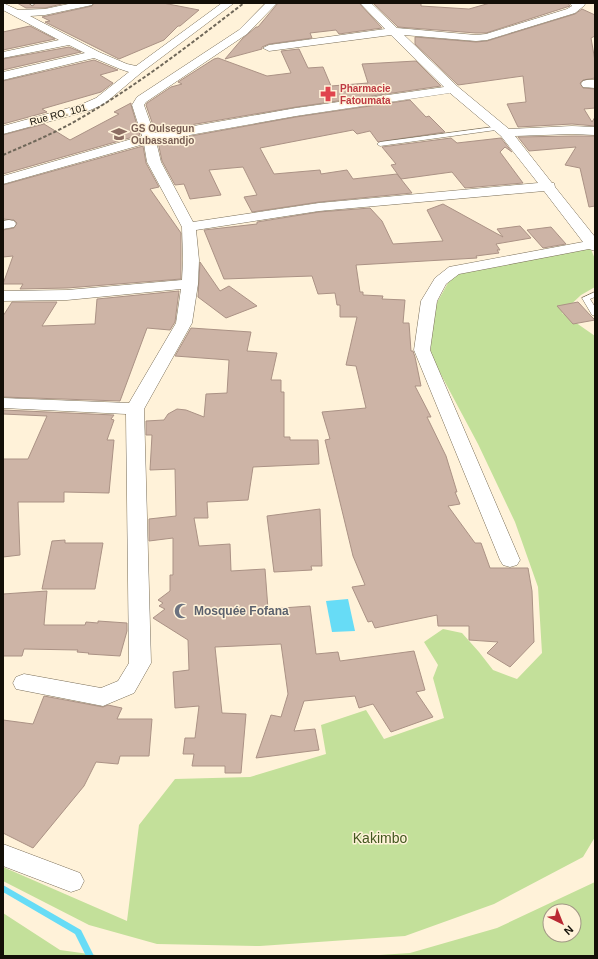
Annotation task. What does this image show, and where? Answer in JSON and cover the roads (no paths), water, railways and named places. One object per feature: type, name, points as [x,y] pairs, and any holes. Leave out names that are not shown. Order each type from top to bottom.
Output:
[{"type":"street","points":[[3,17],[16,13],[45,12],[88,3]]},
{"type":"street","name":"Rue RO. 101","points":[[3,130],[33,120],[84,108],[100,101],[138,70],[229,3]]},
{"type":"street","points":[[24,683],[103,697],[126,687],[140,664],[135,409],[184,323],[190,284],[191,260],[189,227],[154,162],[149,138],[138,105],[141,100],[243,32],[272,3]]},
{"type":"street","points":[[365,3],[453,89],[503,131],[549,186],[594,245],[454,270],[440,281],[430,301],[422,350],[510,560]]},
{"type":"street","points":[[269,48],[394,31],[476,38],[487,37],[571,11],[581,4]]},
{"type":"street","points":[[3,6],[95,54],[138,70]]},
{"type":"street","points":[[3,55],[70,41]]},
{"type":"street","points":[[3,76],[95,54]]},
{"type":"street","points":[[3,180],[149,138],[296,112],[453,89]]},
{"type":"street","points":[[503,131],[595,131]]},
{"type":"street","points":[[189,227],[319,207],[549,186]]},
{"type":"street","points":[[3,296],[67,295],[190,284]]},
{"type":"street","points":[[3,403],[135,409]]},
{"type":"street","points":[[3,855],[71,881]]},
{"type":"lane","points":[[380,144],[503,131]]},
{"type":"lane","points":[[595,294],[586,298],[595,313]]},
{"type":"water","points":[[348,599],[355,631],[332,632],[326,601]]},
{"type":"waterway","points":[[3,888],[78,932],[90,956]]},
{"type":"railway","points":[[3,155],[38,140],[95,110],[160,66],[244,3]]},
{"type":"place","name":"Pharmacie Fatoumata","points":[[328,94]]},
{"type":"place","name":"GS Oulsegun Oubassandjo","points":[[119,134]]},
{"type":"place","name":"Mosquée Fofana","points":[[182,611]]},
{"type":"park label","name":"Kakimbo","points":[[380,838]]}]
